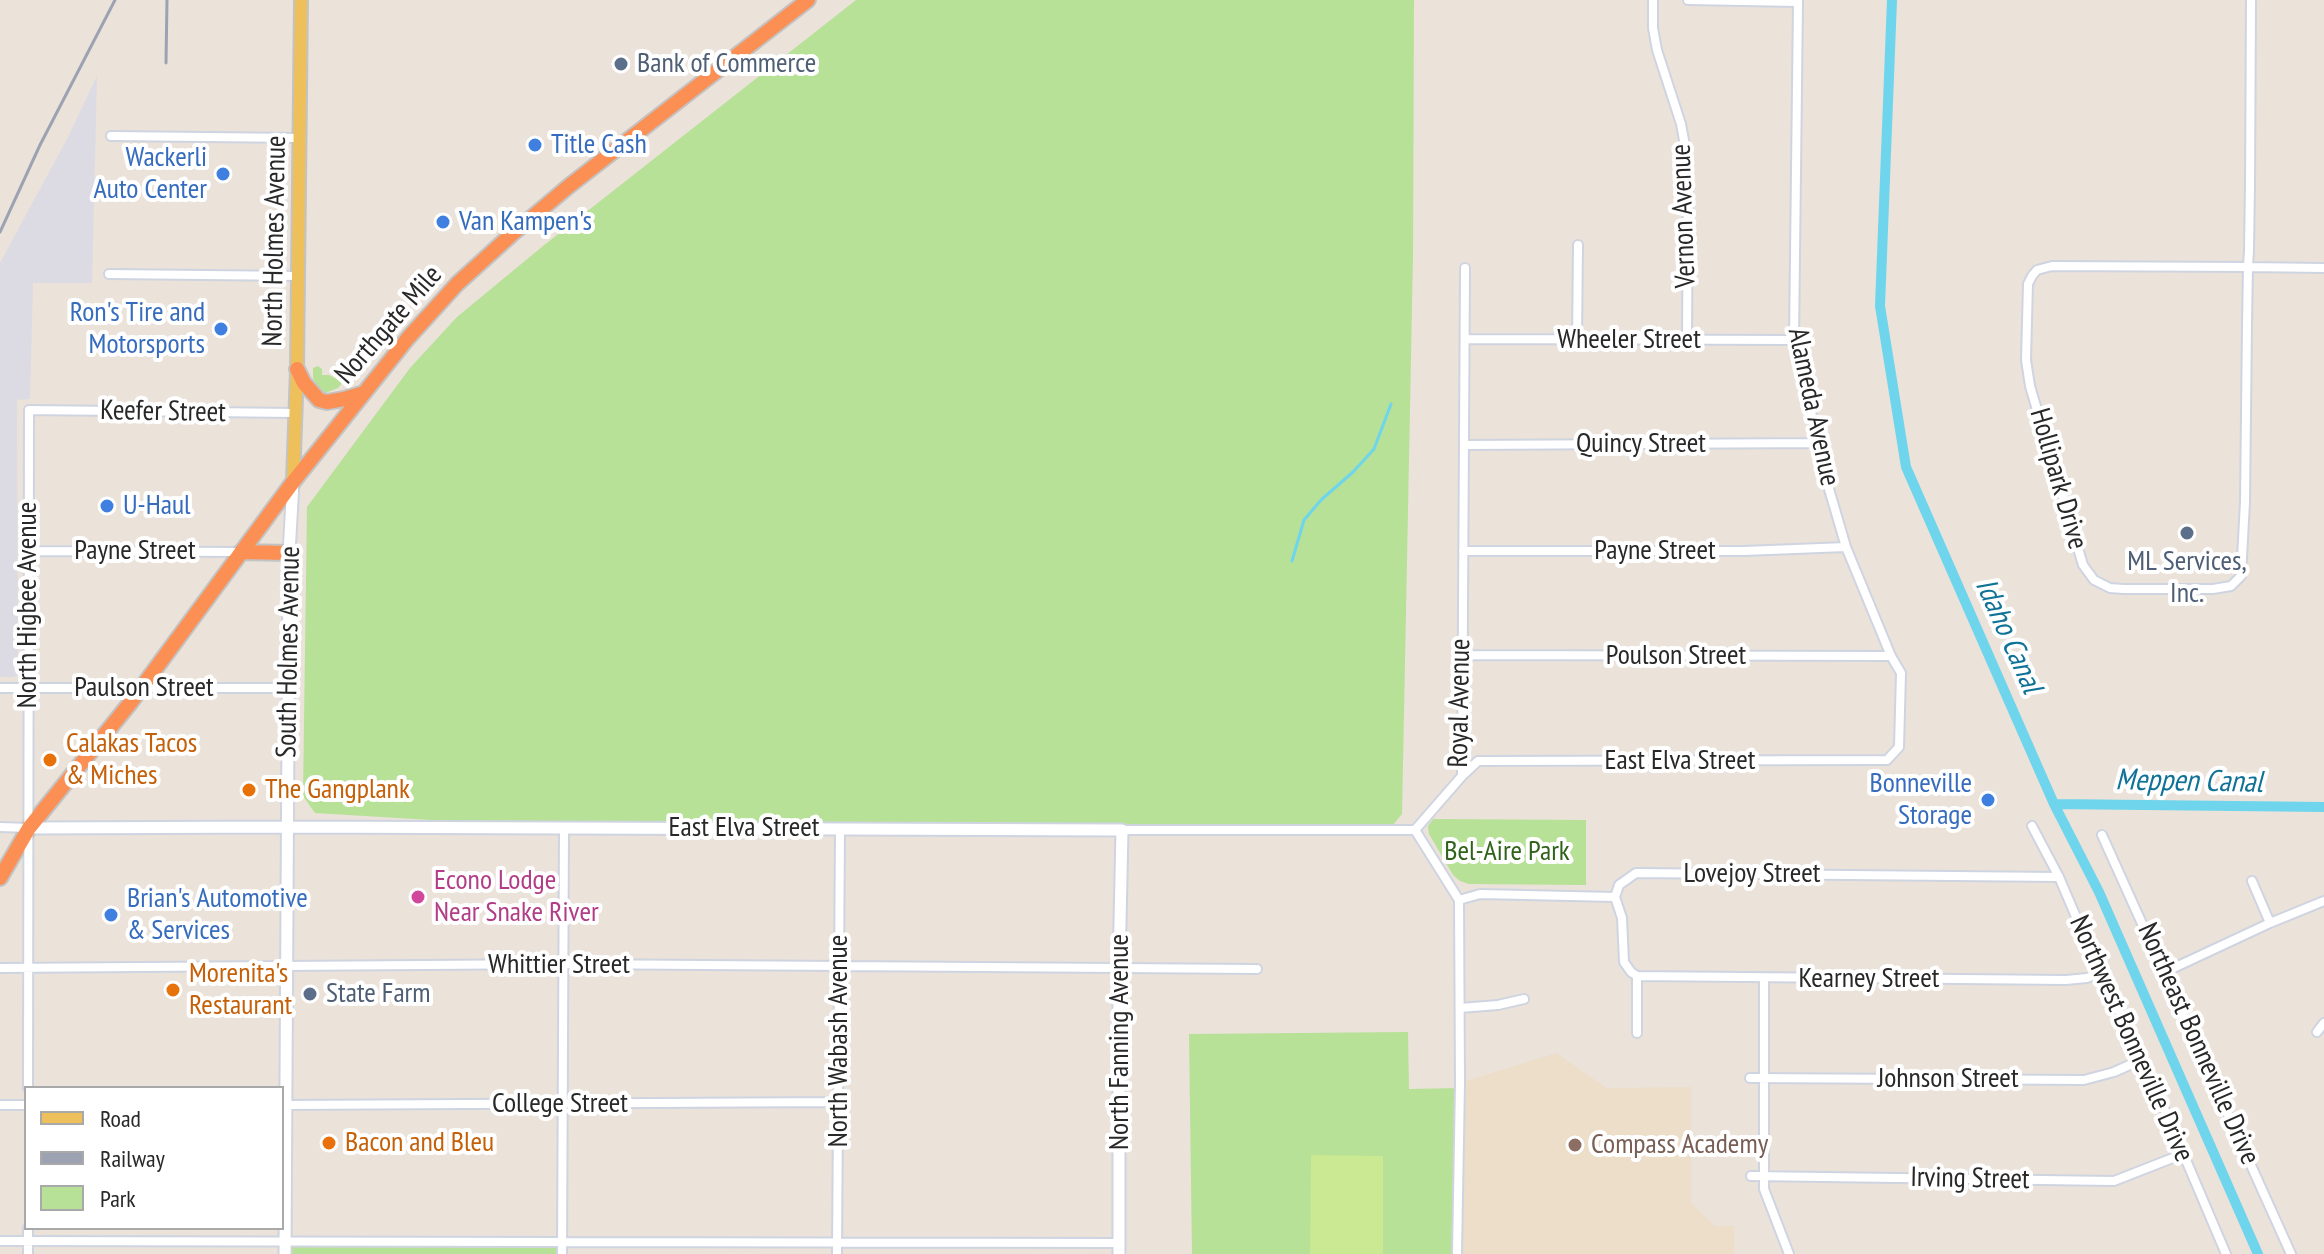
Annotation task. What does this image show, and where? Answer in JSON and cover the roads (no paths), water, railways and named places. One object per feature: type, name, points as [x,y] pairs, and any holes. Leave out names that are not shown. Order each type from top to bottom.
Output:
[{"type":"highway","name":"Northgate Mile","points":[[29,828],[141,688],[293,482],[408,338],[457,284],[591,168],[808,0]]},
{"type":"highway","points":[[297,369],[319,400],[327,402],[365,393]]},
{"type":"highway","points":[[241,552],[289,553]]},
{"type":"highway","points":[[0,878],[29,828]]},
{"type":"main road","name":"North Holmes Avenue","points":[[293,482],[299,276],[301,0]]},
{"type":"street","name":"Vernon Avenue","points":[[1653,0],[1657,50],[1681,124],[1686,151],[1687,340]]},
{"type":"street","name":"Alameda Avenue","points":[[1688,0],[1798,2],[1794,340],[1846,547],[1901,673],[1899,747]]},
{"type":"street","name":"Hollipark Drive","points":[[2248,267],[2052,266],[2037,270],[2028,284],[2026,360],[2029,378],[2083,565],[2101,584],[2123,589],[2223,589],[2241,576],[2245,515],[2248,267],[2251,0]]},
{"type":"street","points":[[111,136],[300,138]]},
{"type":"street","points":[[1577,339],[1578,245]]},
{"type":"street","points":[[2248,267],[2324,268]]},
{"type":"street","name":"Royal Avenue","points":[[1415,830],[1462,776],[1465,268]]},
{"type":"street","points":[[109,274],[299,276]]},
{"type":"street","name":"Wheeler Street","points":[[1465,339],[1794,340]]},
{"type":"street","name":"Keefer Street","points":[[29,410],[296,413]]},
{"type":"street","name":"North Higbee Avenue","points":[[27,968],[29,410]]},
{"type":"street","name":"Quincy Street","points":[[1464,445],[1818,443]]},
{"type":"street","name":"South Holmes Avenue","points":[[285,1254],[289,553],[293,482]]},
{"type":"street","name":"Payne Street","points":[[1463,551],[1744,551],[1846,547]]},
{"type":"street","name":"Payne Street","points":[[29,551],[241,552]]},
{"type":"street","name":"Poulson Street","points":[[1461,655],[1891,656]]},
{"type":"street","name":"Paulson Street","points":[[0,688],[289,688]]},
{"type":"street","name":"East Elva Street","points":[[1462,776],[1478,761],[1887,760],[1899,747]]},
{"type":"street","name":"Northwest Bonneville Drive","points":[[2032,826],[2059,877],[2100,973],[2143,1059],[2226,1254]]},
{"type":"street","points":[[0,827],[29,828]]},
{"type":"street","name":"East Elva Street","points":[[29,828],[1415,830]]},
{"type":"street","points":[[562,1254],[564,828]]},
{"type":"street","name":"North Wabash Avenue","points":[[837,1254],[840,829]]},
{"type":"street","name":"North Fanning Avenue","points":[[1119,1248],[1122,830]]},
{"type":"street","points":[[1415,830],[1459,900],[1457,1254]]},
{"type":"street","name":"Northeast Bonneville Drive","points":[[2102,835],[2291,1254]]},
{"type":"street","name":"Lovejoy Street","points":[[1615,897],[1619,885],[1636,873],[2059,877]]},
{"type":"street","points":[[2252,881],[2270,923]]},
{"type":"street","points":[[1459,900],[1480,894],[1615,897],[1622,918],[1624,962],[1637,976],[1637,1033]]},
{"type":"street","points":[[2165,972],[2324,901]]},
{"type":"street","name":"Whittier Street","points":[[0,968],[564,964],[1257,969]]},
{"type":"street","points":[[27,968],[28,1086]]},
{"type":"street","name":"Kearney Street","points":[[1637,976],[2066,980],[2100,973]]},
{"type":"street","points":[[1764,978],[1764,1189],[1789,1254]]},
{"type":"street","points":[[1460,1008],[1524,999]]},
{"type":"street","points":[[2317,1032],[2324,1023]]},
{"type":"street","name":"Johnson Street","points":[[1750,1078],[2084,1080],[2114,1072],[2143,1059]]},
{"type":"street","name":"College Street","points":[[284,1105],[838,1102]]},
{"type":"street","points":[[0,1105],[24,1105]]},
{"type":"street","name":"Irving Street","points":[[1751,1176],[2114,1181],[2183,1154]]},
{"type":"street","points":[[28,1230],[28,1254]]},
{"type":"street","points":[[0,1241],[837,1241],[1119,1248]]},
{"type":"waterway","name":"Idaho Canal","points":[[1892,0],[1880,306],[1906,467],[2054,804],[2099,892],[2258,1254]]},
{"type":"waterway","points":[[1292,561],[1304,520],[1374,449],[1391,404]]},
{"type":"waterway","name":"Meppen Canal","points":[[2054,804],[2324,807]]},
{"type":"railway","points":[[0,232],[40,145],[115,0]]},
{"type":"railway","points":[[166,63],[167,0]]},
{"type":"place","name":"Bank of Commerce","points":[[621,64]]},
{"type":"place","name":"Title Cash","points":[[535,145]]},
{"type":"place","name":"Wackerli Auto Center","points":[[223,174]]},
{"type":"place","name":"Van Kampen's","points":[[443,222]]},
{"type":"place","name":"Ron's Tire and Motorsports","points":[[221,329]]},
{"type":"place","name":"U-Haul","points":[[107,506]]},
{"type":"place","name":"ML Services, Inc.","points":[[2187,533]]},
{"type":"place","name":"Calakas Tacos & Miches","points":[[50,760]]},
{"type":"place","name":"The Gangplank","points":[[249,790]]},
{"type":"place","name":"Bonneville Storage","points":[[1988,800]]},
{"type":"place","name":"Econo Lodge Near Snake River","points":[[418,897]]},
{"type":"place","name":"Brian's Automotive & Services","points":[[111,915]]},
{"type":"place","name":"Morenita's Restaurant","points":[[173,990]]},
{"type":"place","name":"State Farm","points":[[310,994]]},
{"type":"place","name":"Bacon and Bleu","points":[[329,1143]]},
{"type":"place","name":"Compass Academy","points":[[1575,1145]]},
{"type":"park label","name":"Bel-Aire Park","points":[[1507,852]]}]
